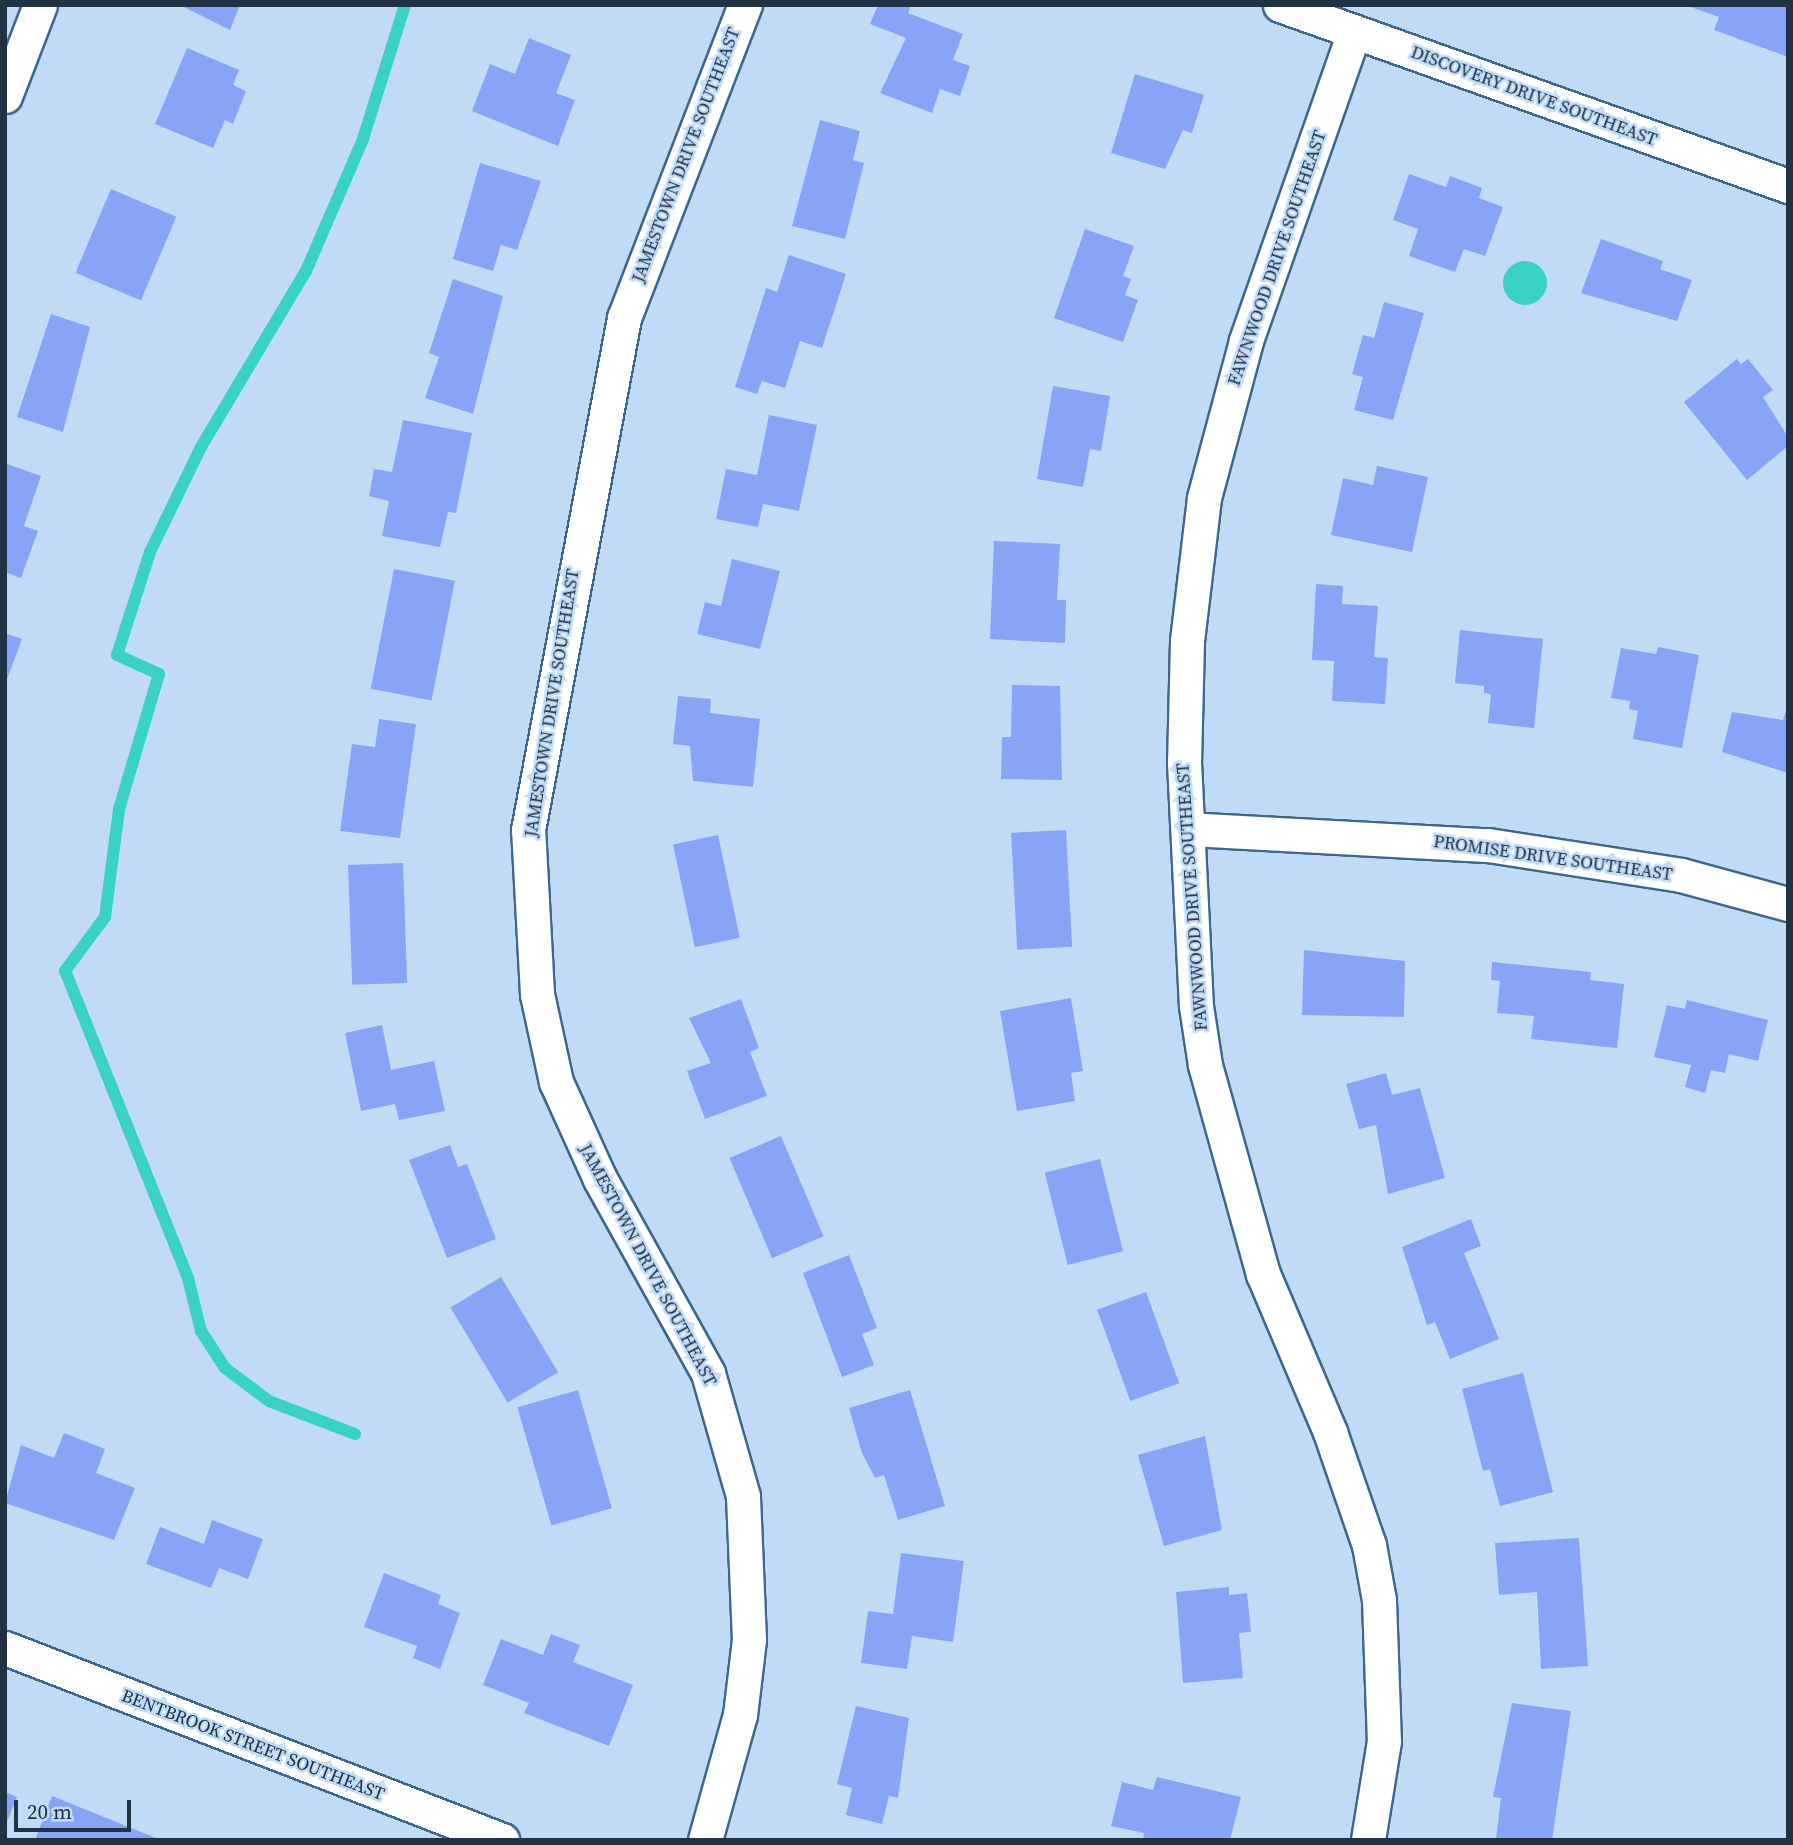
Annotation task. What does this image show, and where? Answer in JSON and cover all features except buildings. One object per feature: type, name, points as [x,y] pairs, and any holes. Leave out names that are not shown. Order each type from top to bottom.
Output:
[{"type":"street","points":[[5,96],[40,5]]},
{"type":"street","name":"JAMESTOWN DRIVE SOUTHEAST","points":[[705,1840],[743,1690],[748,1640],[743,1496],[708,1373],[600,1179],[556,1083],[537,994],[528,830],[624,318],[745,5]]},
{"type":"street","name":"DISCOVERY DRIVE SOUTHEAST","points":[[1280,5],[1788,186]]},
{"type":"street","name":"FAWNWOOD DRIVE SOUTHEAST","points":[[1354,32],[1246,341],[1204,498],[1187,641],[1188,829],[1196,1006],[1209,1078],[1273,1305],[1330,1432],[1369,1545],[1380,1600],[1384,1741],[1368,1840]]},
{"type":"street","name":"PROMISE DRIVE SOUTHEAST","points":[[1188,829],[1488,845],[1681,876],[1788,904]]},
{"type":"street","name":"BENTBROOK STREET SOUTHEAST","points":[[5,1648],[502,1840]]},
{"type":"shaded area","points":[[1525,261],[1540,268],[1547,283],[1540,298],[1525,305],[1510,298],[1503,283],[1510,268]]},
{"type":"waterway","points":[[355,1434],[269,1401],[225,1368],[201,1331],[188,1278],[65,971],[105,917],[119,809],[159,674],[117,655],[150,552],[201,447],[306,271],[363,139],[405,5]]}]
